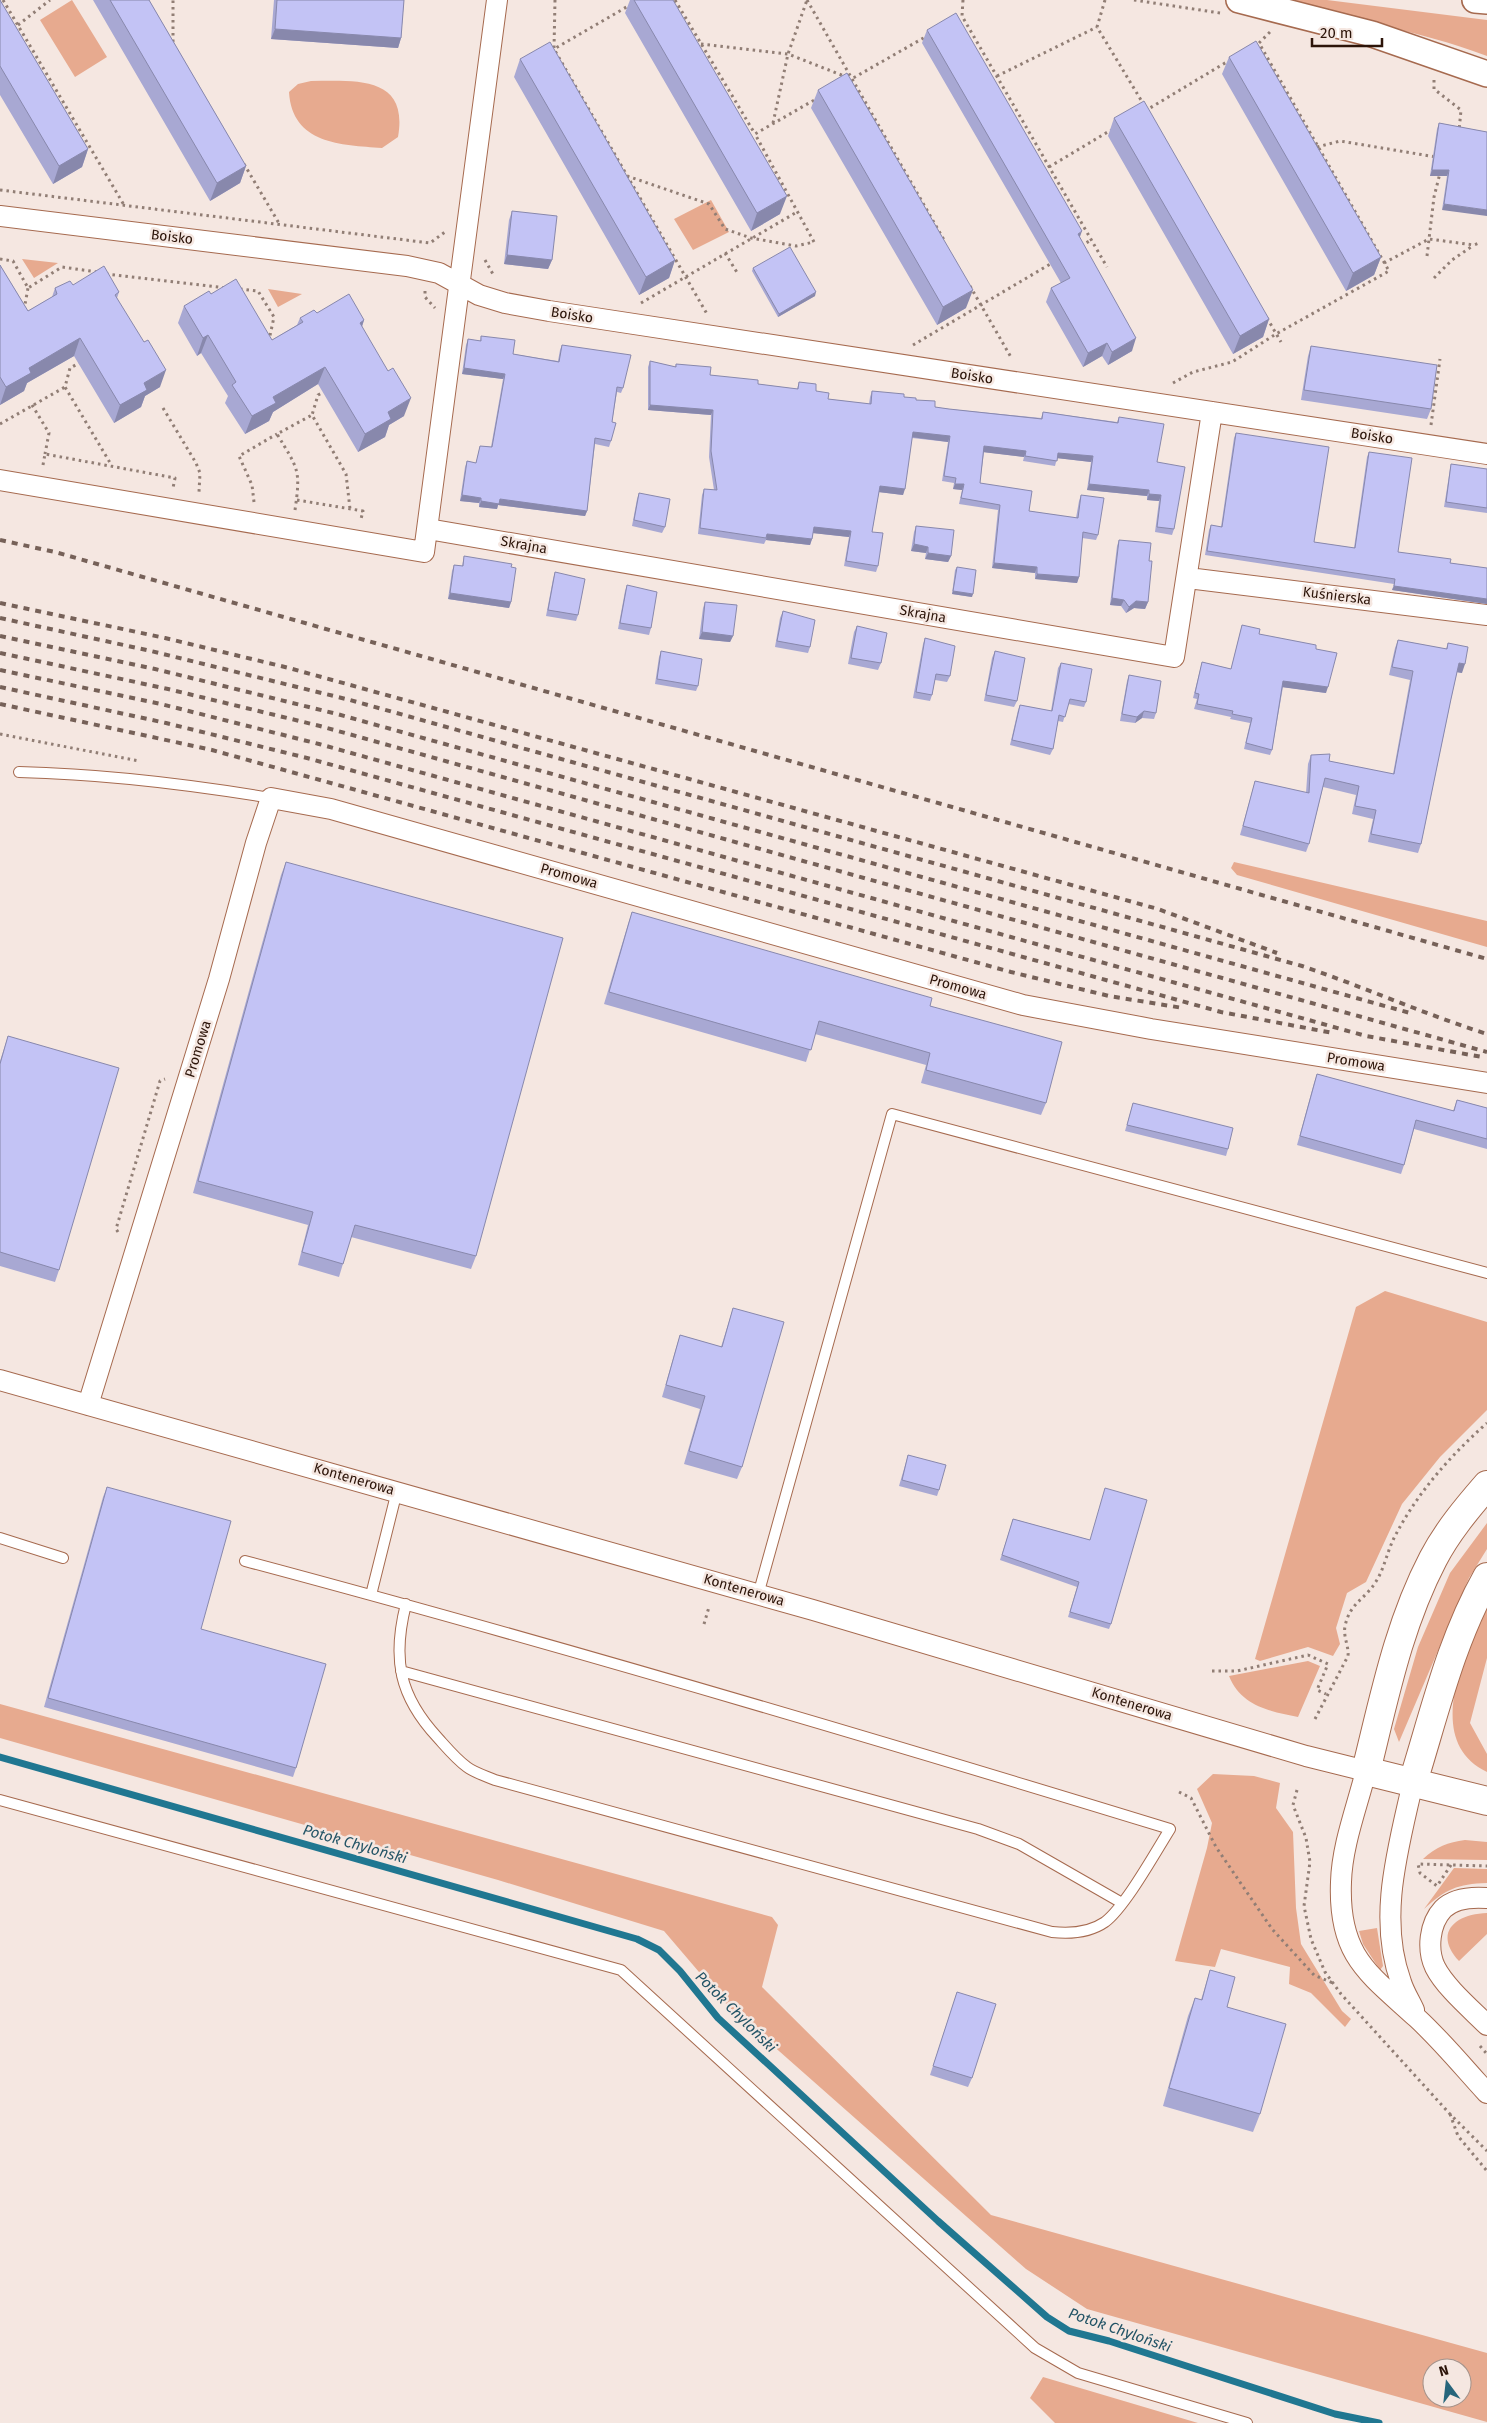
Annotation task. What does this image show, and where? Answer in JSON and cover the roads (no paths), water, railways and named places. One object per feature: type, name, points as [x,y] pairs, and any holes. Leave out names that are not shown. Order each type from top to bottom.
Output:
[{"type":"highway","points":[[1366,1771],[1393,1660],[1407,1617],[1433,1558],[1464,1512],[1487,1485]]},
{"type":"highway","points":[[1413,1782],[1447,1664],[1468,1610],[1487,1576]]},
{"type":"highway","name":"Kontenerowa","points":[[1366,1771],[1487,1801]]},
{"type":"street","points":[[0,480],[424,552],[497,0]]},
{"type":"street","points":[[1240,0],[1372,34],[1487,74]]},
{"type":"street","points":[[1475,0],[1487,1]]},
{"type":"street","name":"Boisko","points":[[0,216],[408,266],[439,273],[480,295],[506,303],[549,311],[1487,454]]},
{"type":"street","name":"Skrajna","points":[[428,529],[1174,657],[1188,578],[1212,412]]},
{"type":"street","name":"Kuśnierska","points":[[1188,578],[1487,615]]},
{"type":"street","name":"Promowa","points":[[88,1405],[219,979],[256,843],[271,798],[332,809],[1023,1005],[1151,1029],[1487,1083]]},
{"type":"street","name":"Kontenerowa","points":[[0,1380],[758,1594],[1297,1753],[1366,1771]]},
{"type":"street","points":[[1366,1771],[1346,1845],[1340,1881],[1341,1908],[1345,1934],[1354,1955],[1367,1973],[1418,2019],[1487,2094]]},
{"type":"street","points":[[1413,1782],[1396,1858],[1390,1901],[1392,1936],[1400,1982],[1418,2019]]},
{"type":"street","points":[[1487,1898],[1459,1900],[1444,1908],[1435,1922],[1430,1945],[1431,1958],[1436,1969],[1487,2025]]},
{"type":"lane","points":[[19,772],[77,773],[180,783],[271,798]]},
{"type":"lane","points":[[758,1594],[892,1114],[1487,1273]]},
{"type":"lane","points":[[371,1595],[397,1491]]},
{"type":"lane","points":[[0,1538],[63,1558]]},
{"type":"lane","points":[[246,1561],[406,1604],[855,1732],[1170,1830],[1122,1903],[1105,1922],[1088,1930],[1075,1933],[1052,1932],[495,1780],[468,1768],[419,1718],[407,1694],[401,1671],[400,1624],[406,1604]]},
{"type":"lane","points":[[401,1671],[978,1829],[1018,1844],[1122,1903]]},
{"type":"lane","points":[[0,1800],[621,1970],[1035,2348],[1078,2373],[1247,2423]]},
{"type":"waterway","name":"Potok Chyloński","points":[[0,1757],[637,1939],[659,1950],[680,1971],[718,2018],[938,2221],[1047,2317],[1069,2331],[1109,2341],[1335,2414],[1379,2423]]},
{"type":"railway","points":[[0,540],[55,552],[1487,959]]},
{"type":"railway","points":[[0,603],[165,638],[289,668],[1158,909],[1277,953]]},
{"type":"railway","points":[[0,618],[151,651],[350,700],[1302,966],[1487,1034]]},
{"type":"railway","points":[[0,636],[155,669],[337,714],[1410,1013]]},
{"type":"railway","points":[[0,653],[168,689],[320,726],[1487,1052]]},
{"type":"railway","points":[[0,670],[161,704],[319,744],[1366,1036],[1482,1057]]},
{"type":"railway","points":[[0,687],[166,723],[307,758],[1221,1012],[1333,1033]]},
{"type":"railway","points":[[0,704],[212,750],[1011,972],[1109,996],[1183,1008]]}]
